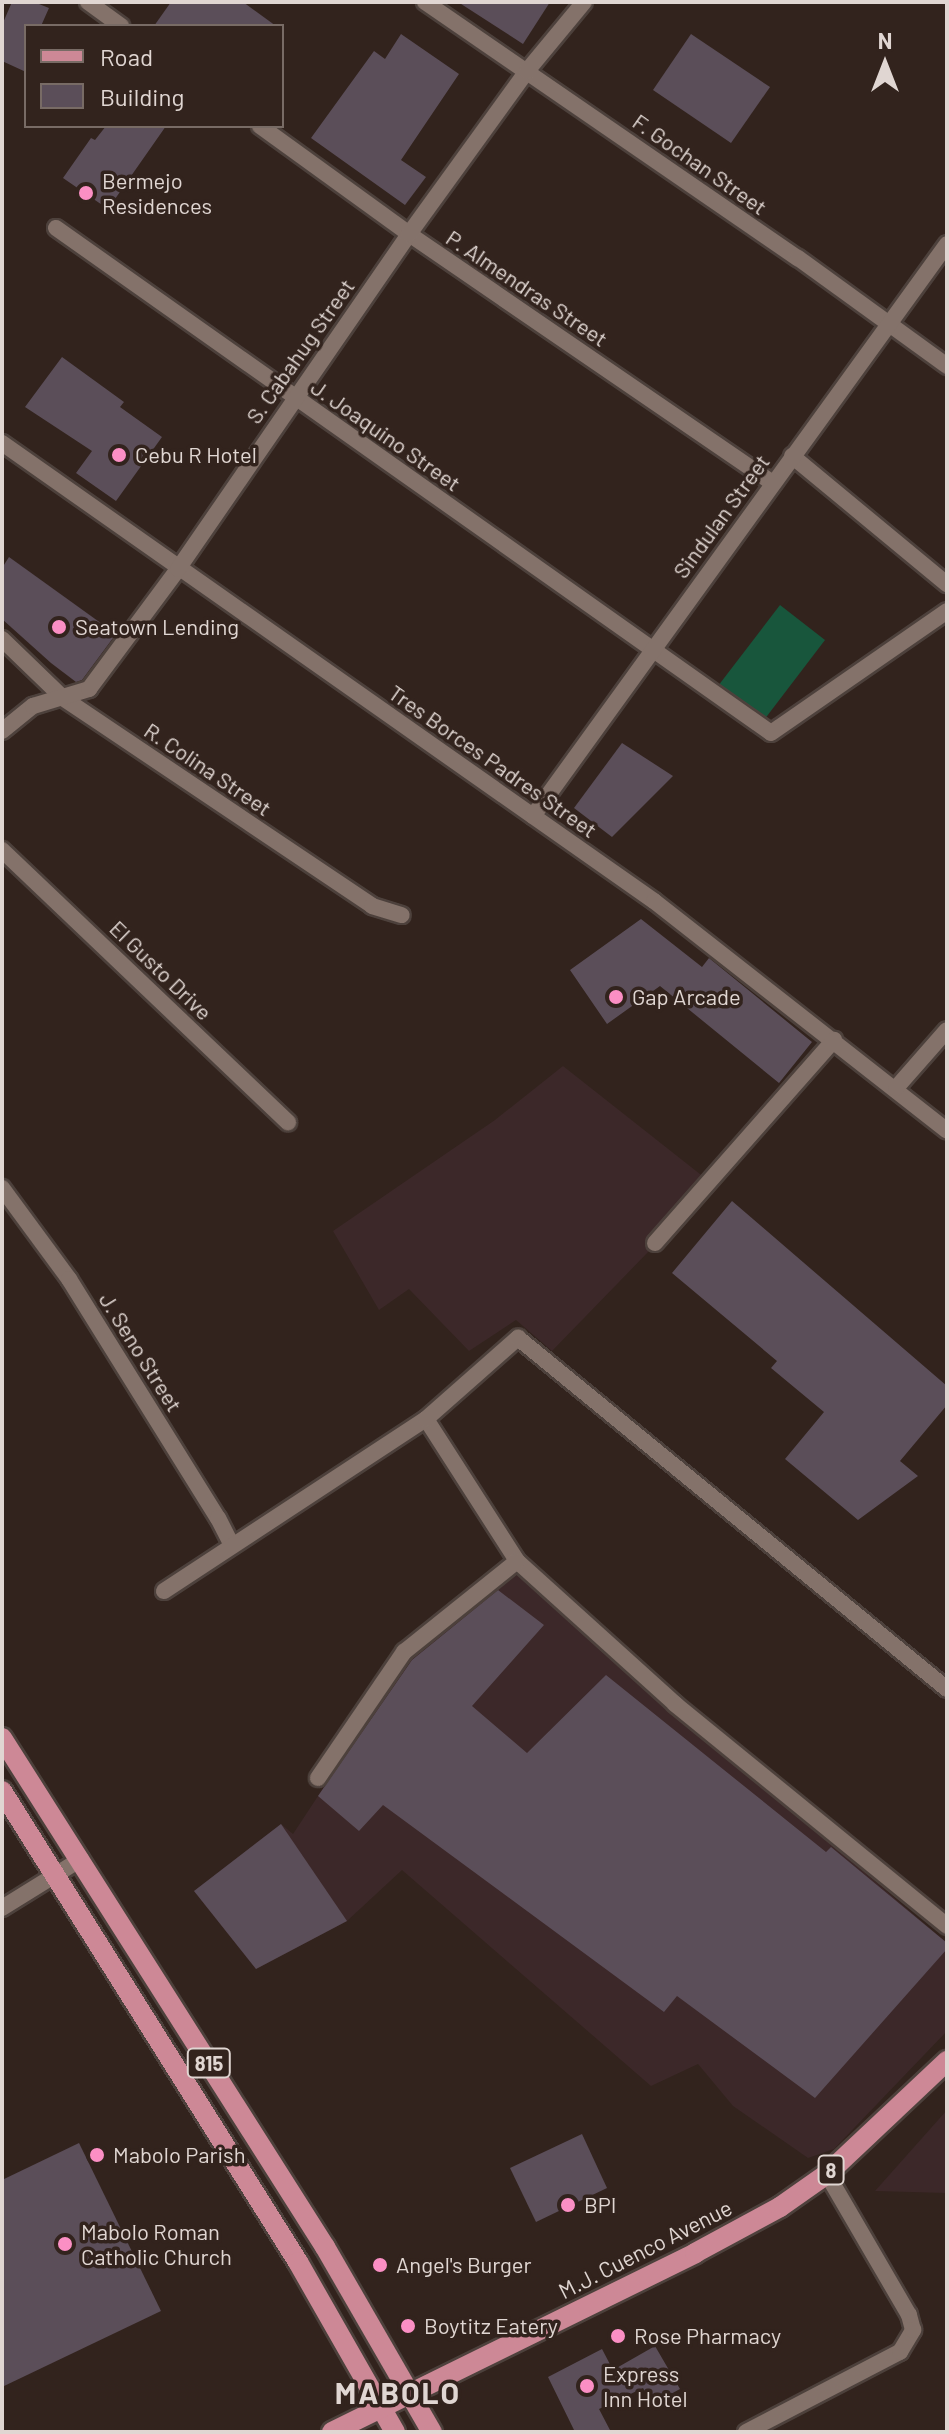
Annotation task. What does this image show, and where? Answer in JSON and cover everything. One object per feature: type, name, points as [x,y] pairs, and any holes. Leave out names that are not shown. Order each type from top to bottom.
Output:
[{"type":"main road","name":"815","points":[[2,1738],[325,2247],[432,2432]]},
{"type":"main road","name":"815","points":[[2,1791],[53,1877],[298,2262],[395,2432]]},
{"type":"main road","name":"M.J. Cuenco Avenue","points":[[332,2432],[695,2253],[780,2207],[827,2174],[947,2061]]},
{"type":"street","points":[[88,2],[118,24]]},
{"type":"street","name":"F. Gochan Street","points":[[425,2],[947,366]]},
{"type":"street","name":"S. Cabahug Street","points":[[2,731],[33,706],[89,689],[178,569],[409,234],[527,71],[584,2]]},
{"type":"street","name":"P. Almendras Street","points":[[263,128],[409,234],[772,483]]},
{"type":"street","name":"J. Joaquino Street","points":[[56,228],[771,733],[947,611]]},
{"type":"street","name":"Sindulan Street","points":[[533,816],[947,244]]},
{"type":"street","name":"Tres Borces Padres Street","points":[[2,443],[654,901],[947,1131]]},
{"type":"street","points":[[792,456],[947,584]]},
{"type":"street","name":"R. Colina Street","points":[[2,639],[63,698],[372,906],[402,915]]},
{"type":"street","name":"El Gusto Drive","points":[[2,850],[288,1122]]},
{"type":"street","points":[[896,1088],[947,1030]]},
{"type":"street","points":[[655,1243],[834,1040]]},
{"type":"street","name":"J. Seno Street","points":[[2,1188],[69,1279],[232,1546]]},
{"type":"street","points":[[164,1591],[426,1419],[518,1338],[947,1689]]},
{"type":"street","points":[[426,1419],[517,1561],[675,1704],[947,1926]]},
{"type":"street","points":[[318,1778],[404,1652],[517,1561]]},
{"type":"street","points":[[2,1908],[81,1859]]},
{"type":"street","points":[[746,2432],[900,2352],[913,2330],[909,2315],[827,2174]]},
{"type":"shaded area","points":[[563,1066],[705,1178],[646,1242],[652,1248],[552,1351],[516,1320],[469,1351],[409,1289],[379,1310],[333,1231],[495,1120]]},
{"type":"shaded area","points":[[517,1575],[947,1943],[947,2031],[834,2149],[808,2158],[733,2106],[698,2064],[651,2086],[402,1870],[347,1921],[256,1969],[194,1891],[281,1824],[293,1834],[409,1658]]},
{"type":"shaded area","points":[[947,2110],[947,2193],[875,2191]]},
{"type":"green space","points":[[780,605],[825,640],[764,720],[718,686]]},
{"type":"building","points":[[12,2],[34,2],[49,8],[42,24],[24,24],[24,71],[2,61],[2,25]]},
{"type":"building","points":[[171,2],[243,2],[273,24],[155,24]]},
{"type":"building","points":[[458,2],[550,2],[523,44]]},
{"type":"building","points":[[401,34],[459,74],[401,160],[426,177],[405,205],[311,138],[374,51],[385,59]]},
{"type":"building","points":[[691,34],[770,87],[731,143],[653,90]]},
{"type":"building","points":[[104,128],[165,128],[108,209],[63,178],[91,138],[95,140]]},
{"type":"building","points":[[62,357],[124,402],[120,407],[162,437],[116,501],[76,473],[92,451],[25,407]]},
{"type":"building","name":"Seatown Lending","points":[[9,557],[116,634],[82,680],[76,682],[51,663],[2,619],[2,568]]},
{"type":"building","points":[[622,743],[673,776],[612,837],[574,808]]},
{"type":"building","points":[[641,919],[702,967],[709,958],[812,1042],[779,1083],[660,986],[607,1024],[570,970]]},
{"type":"building","points":[[732,1201],[947,1386],[947,1405],[900,1461],[918,1476],[858,1520],[785,1459],[824,1412],[771,1368],[777,1361],[672,1273]]},
{"type":"building","points":[[498,1590],[544,1625],[472,1706],[527,1753],[606,1675],[826,1852],[831,1847],[947,1943],[947,1949],[815,2098],[677,1996],[664,2012],[383,1805],[359,1831],[318,1796],[412,1660]]},
{"type":"building","points":[[281,1824],[347,1921],[256,1969],[194,1891]]},
{"type":"building","points":[[582,2134],[607,2188],[536,2222],[510,2168]]},
{"type":"building","name":"Mabolo Roman Catholic Church","points":[[79,2143],[161,2311],[2,2387],[2,2180]]},
{"type":"building","name":"Express Inn Hotel","points":[[655,2346],[680,2389],[652,2404],[643,2388],[599,2409],[611,2432],[575,2432],[548,2377],[602,2349],[613,2370]]},
{"type":"place","name":"Bermejo Residences","points":[[86,193]]},
{"type":"place","name":"Cebu R Hotel","points":[[119,455]]},
{"type":"place","name":"Seatown Lending","points":[[59,627]]},
{"type":"place","name":"Gap Arcade","points":[[616,997]]},
{"type":"place","name":"Mabolo Parish","points":[[97,2155]]},
{"type":"place","name":"BPI","points":[[568,2205]]},
{"type":"place","name":"Mabolo Roman Catholic Church","points":[[65,2244]]},
{"type":"place","name":"Angel's Burger","points":[[380,2265]]},
{"type":"place","name":"Boytitz Eatery","points":[[408,2326]]},
{"type":"place","name":"Rose Pharmacy","points":[[618,2336]]},
{"type":"place","name":"Express Inn Hotel","points":[[587,2386]]},
{"type":"district","name":"MABOLO","points":[[398,2392]]}]
